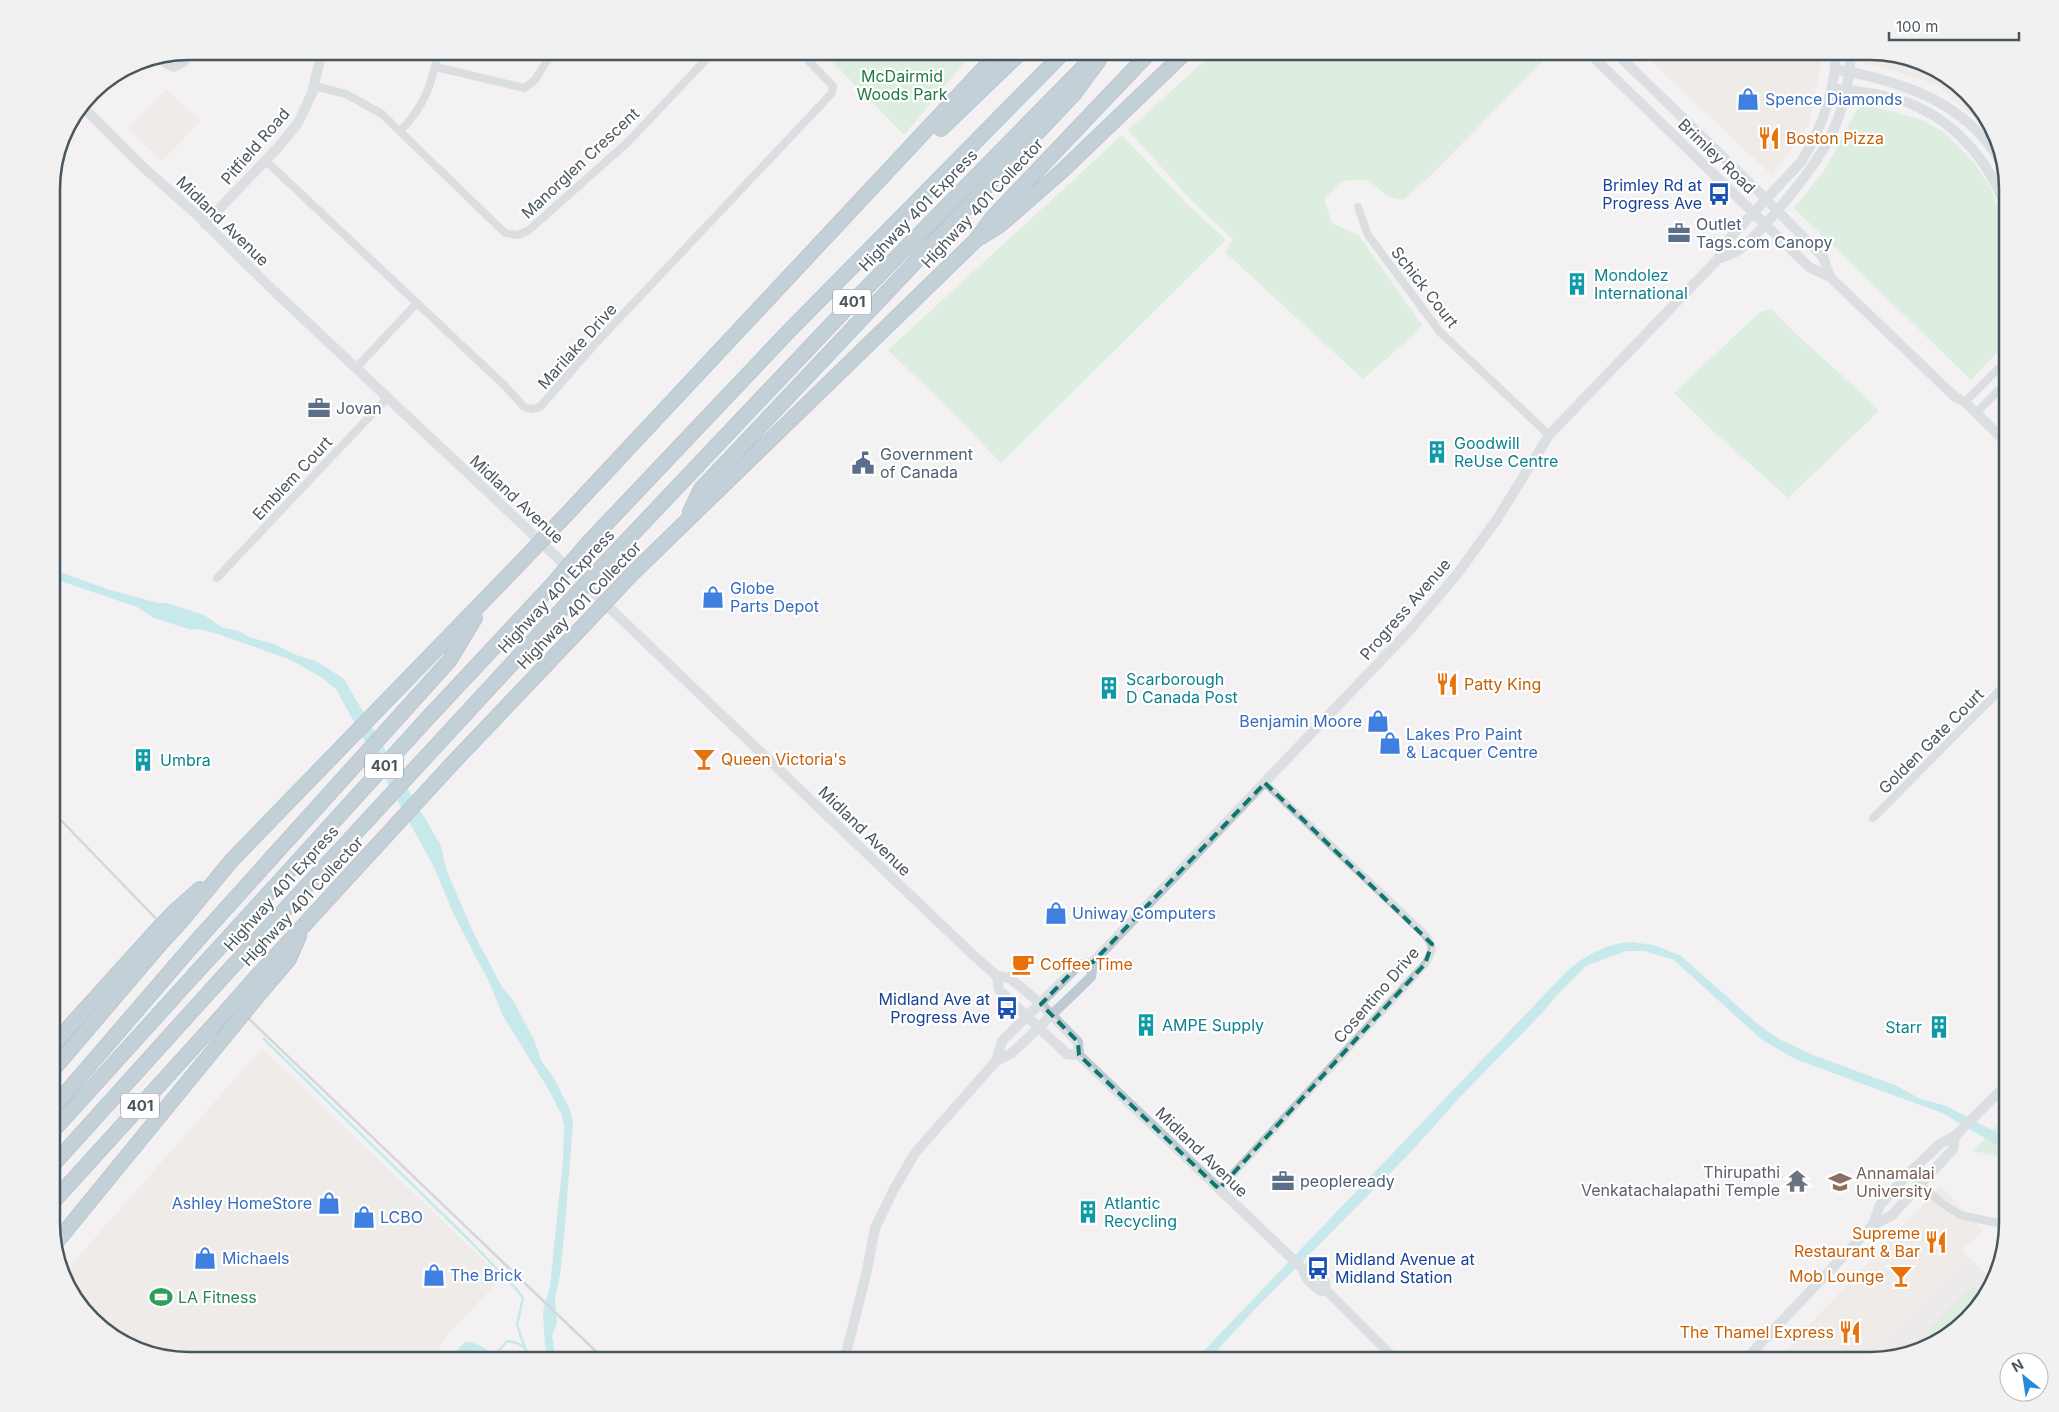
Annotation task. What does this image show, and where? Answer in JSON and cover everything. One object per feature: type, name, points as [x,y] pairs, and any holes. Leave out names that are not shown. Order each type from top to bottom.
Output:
[{"type":"highway","name":"401","points":[[158,938],[566,515],[992,60]]},
{"type":"highway","points":[[800,264],[1013,60]]},
{"type":"highway","name":"Highway 401 Express","points":[[60,1123],[425,720],[551,586],[589,542],[788,332],[1056,60]]},
{"type":"highway","name":"Highway 401 Express","points":[[60,1157],[232,967],[611,557],[844,311],[1090,60]]},
{"type":"highway","points":[[686,520],[701,489],[1074,94],[1099,60]]},
{"type":"highway","name":"Highway 401 Collector","points":[[60,1194],[228,1008],[256,988],[302,927],[631,574],[976,240],[992,218],[1142,60]]},
{"type":"highway","points":[[976,240],[1000,226],[1062,171],[1178,60]]},
{"type":"highway","points":[[60,1100],[202,935],[449,661],[486,598]]},
{"type":"highway","points":[[60,1038],[158,938]]},
{"type":"highway","points":[[60,1061],[158,938]]},
{"type":"highway","points":[[61,1237],[239,1019],[256,988]]},
{"type":"main road","name":"Pitfield Road","points":[[205,224],[298,123],[314,86],[320,60]]},
{"type":"main road","name":"Brimley Road","points":[[1596,60],[1809,266],[1830,277],[1955,397],[1964,402],[1999,435]]},
{"type":"main road","name":"Brimley Road","points":[[1623,60],[1767,200],[1822,257],[1830,277]]},
{"type":"main road","name":"Progress Avenue","points":[[846,1352],[866,1274],[875,1228],[894,1189],[915,1153],[996,1060],[1002,1041],[1079,966],[1093,962],[1409,631],[1458,573],[1497,519],[1550,435],[1718,259],[1725,243],[1789,177],[1810,147],[1822,123],[1832,88],[1836,60]]},
{"type":"main road","name":"Progress Avenue","points":[[1718,259],[1738,251],[1765,224],[1819,158],[1836,126],[1847,90],[1851,60]]},
{"type":"main road","points":[[1835,69],[1902,84],[1922,92],[1959,115],[1979,133],[1994,153]]},
{"type":"main road","points":[[1832,88],[1861,91],[1899,100],[1918,107],[1953,129],[1969,144],[1987,167],[1999,189]]},
{"type":"main road","points":[[1654,116],[1666,104]]},
{"type":"main road","name":"Midland Avenue","points":[[87,111],[142,166],[997,976],[1010,978],[1041,1004],[1078,1042],[1079,1055]]},
{"type":"main road","name":"Progress Avenue","points":[[996,1060],[1012,1053],[1091,977],[1093,962]]},
{"type":"main road","name":"Midland Avenue","points":[[997,976],[999,990],[1067,1054],[1079,1055],[1304,1269],[1305,1275],[1318,1289],[1321,1291],[1326,1290],[1389,1352]]},
{"type":"main road","points":[[1872,1225],[1880,1205],[1908,1174],[1941,1143],[1955,1136],[1999,1092]]},
{"type":"main road","points":[[1753,1352],[1872,1225],[1891,1216],[1952,1149],[1955,1136]]},
{"type":"street","points":[[163,62],[174,68],[187,60]]},
{"type":"street","points":[[400,131],[419,109],[429,90],[437,60]]},
{"type":"street","points":[[436,67],[524,88],[536,80],[548,60]]},
{"type":"street","name":"Manorglen Crescent","points":[[314,86],[338,90],[382,114],[505,233],[523,233],[628,142],[705,60]]},
{"type":"street","name":"Marilake Drive","points":[[265,160],[504,385],[524,407],[531,409],[540,407],[588,351],[832,93],[833,86],[808,60]]},
{"type":"street","name":"Schick Court","points":[[1358,207],[1368,235],[1440,332],[1550,435]]},
{"type":"street","points":[[356,368],[417,303]]},
{"type":"street","points":[[1964,402],[1999,368]]},
{"type":"street","points":[[1976,413],[1999,390]]},
{"type":"street","name":"Emblem Court","points":[[217,578],[388,398]]},
{"type":"street","name":"Golden Gate Court","points":[[1873,818],[1999,691]]},
{"type":"street","name":"Cosentino Drive","points":[[1219,1189],[1420,970],[1432,951],[1432,944],[1424,935],[1265,783]]},
{"type":"street","points":[[1908,1174],[1960,1215],[1999,1223]]},
{"type":"highlighted area","points":[[1265,783],[1432,944],[1425,964],[1219,1189],[1079,1055],[1078,1042],[1041,1004],[1079,965],[1093,962]]},
{"type":"shaded area","points":[[1650,60],[1822,60],[1809,123],[1773,176]]},
{"type":"shaded area","points":[[1848,60],[1887,61],[1903,64],[1927,73],[1955,92],[1967,104],[1981,123],[1937,85],[1879,66]]},
{"type":"shaded area","points":[[166,89],[201,121],[162,161],[128,129]]},
{"type":"shaded area","points":[[262,1048],[502,1278],[448,1333],[437,1352],[181,1352],[164,1350],[148,1345],[132,1339],[117,1330],[92,1308],[77,1287],[68,1268]]},
{"type":"shaded area","points":[[1941,1186],[1983,1230],[1962,1250],[1969,1258],[1876,1352],[1784,1352]]},
{"type":"shaded area","points":[[1969,1258],[1988,1274],[1982,1287],[1967,1308],[1942,1330],[1927,1339],[1911,1345],[1895,1350],[1876,1352]]},
{"type":"green space","name":"McDairmid Woods Park","points":[[831,60],[966,60],[904,135]]},
{"type":"green space","points":[[1205,60],[1544,60],[1430,176],[1403,200],[1388,197],[1368,180],[1342,181],[1324,199],[1332,223],[1359,236],[1422,325],[1414,335],[1363,379],[1225,252],[1233,239],[1191,200],[1128,130]]},
{"type":"green space","points":[[1868,105],[1922,120],[1942,131],[1972,160],[1990,186],[1999,212],[1999,350],[1971,380],[1794,208],[1826,168],[1857,109]]},
{"type":"green space","points":[[1122,135],[1186,203],[1226,240],[1001,463],[888,350]]},
{"type":"green space","points":[[1772,309],[1879,411],[1788,498],[1674,393],[1760,312]]},
{"type":"green space","points":[[1999,1124],[1999,1156],[1973,1151]]},
{"type":"green space","points":[[1973,1285],[1979,1291],[1967,1308],[1942,1330],[1931,1337],[1926,1332]]},
{"type":"water","points":[[60,572],[107,589],[158,603],[167,603],[204,615],[223,628],[239,631],[249,637],[274,644],[296,655],[316,661],[344,679],[441,846],[446,869],[473,932],[502,987],[513,1000],[534,1040],[541,1060],[553,1077],[570,1110],[573,1122],[565,1226],[560,1275],[555,1299],[557,1323],[552,1336],[555,1352],[546,1352],[543,1312],[550,1286],[563,1160],[564,1127],[562,1116],[549,1090],[503,1016],[489,982],[454,915],[434,867],[336,689],[321,677],[291,660],[218,634],[199,629],[192,630],[154,618],[137,607],[60,581]]},
{"type":"water","points":[[1630,942],[1654,945],[1681,956],[1760,1026],[1779,1039],[1813,1055],[1897,1086],[1918,1098],[1946,1106],[1999,1134],[1999,1144],[1995,1144],[1942,1113],[1795,1059],[1761,1039],[1674,960],[1645,951],[1626,951],[1586,966],[1459,1098],[1409,1154],[1258,1306],[1215,1352],[1203,1352],[1568,970],[1597,951]]},
{"type":"water","points":[[465,1342],[475,1343],[490,1352],[455,1352]]},
{"type":"waterway","points":[[264,1039],[472,1243],[517,1290],[523,1298],[517,1325],[527,1352]]},
{"type":"waterway","points":[[497,1352],[507,1341],[524,1347]]},
{"type":"railway","points":[[60,819],[167,930]]},
{"type":"railway","points":[[247,1017],[597,1352]]},
{"type":"place","name":"Spence Diamonds","points":[[1748,99]]},
{"type":"place","name":"Boston Pizza","points":[[1769,138]]},
{"type":"place","name":"Brimley Rd at Progress Ave","points":[[1719,194]]},
{"type":"place","name":"Outlet Tags.com Canopy","points":[[1679,233]]},
{"type":"place","name":"Mondolez International","points":[[1577,284]]},
{"type":"place","name":"Jovan","points":[[319,408]]},
{"type":"place","name":"Goodwill ReUse Centre","points":[[1437,452]]},
{"type":"place","name":"Government of Canada","points":[[863,463]]},
{"type":"place","name":"Globe Parts Depot","points":[[713,597]]},
{"type":"place","name":"Patty King","points":[[1447,684]]},
{"type":"place","name":"Scarborough D Canada Post","points":[[1109,688]]},
{"type":"place","name":"Benjamin Moore","points":[[1378,721]]},
{"type":"place","name":"Lakes Pro Paint & Lacquer Centre","points":[[1390,743]]},
{"type":"place","name":"Queen Victoria's","points":[[704,759]]},
{"type":"place","name":"Umbra","points":[[143,760]]},
{"type":"place","name":"Uniway Computers","points":[[1056,913]]},
{"type":"place","name":"Coffee Time","points":[[1023,964]]},
{"type":"place","name":"Midland Ave at Progress Ave","points":[[1007,1008]]},
{"type":"place","name":"AMPE Supply","points":[[1146,1025]]},
{"type":"place","name":"Starr","points":[[1939,1027]]},
{"type":"place","name":"peopleready","points":[[1283,1181]]},
{"type":"place","name":"Thirupathi Venkatachalapathi Temple","points":[[1797,1181]]},
{"type":"place","name":"Annamalai University","points":[[1840,1182]]},
{"type":"place","name":"Ashley HomeStore","points":[[329,1203]]},
{"type":"place","name":"Atlantic Recycling","points":[[1088,1212]]},
{"type":"place","name":"LCBO","points":[[364,1217]]},
{"type":"place","name":"Supreme Restaurant & Bar","points":[[1936,1242]]},
{"type":"place","name":"Michaels","points":[[205,1258]]},
{"type":"place","name":"Midland Avenue at Midland Station","points":[[1318,1268]]},
{"type":"place","name":"The Brick","points":[[434,1275]]},
{"type":"place","name":"Mob Lounge","points":[[1901,1276]]},
{"type":"place","name":"LA Fitness","points":[[161,1297]]},
{"type":"place","name":"The Thamel Express","points":[[1850,1332]]}]
